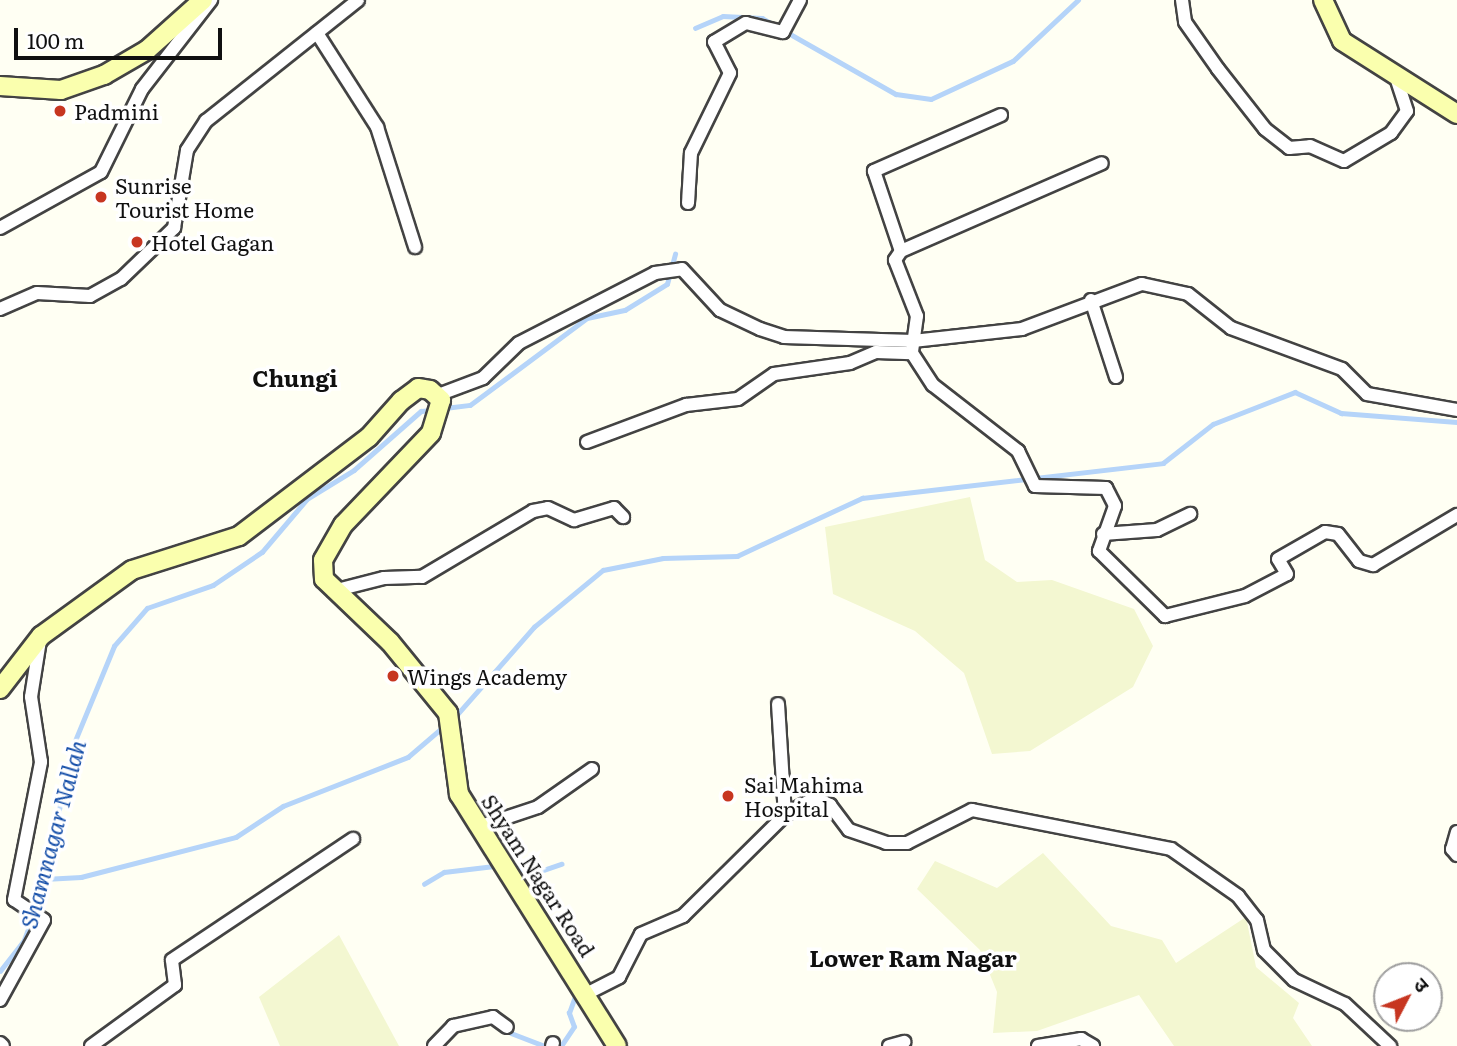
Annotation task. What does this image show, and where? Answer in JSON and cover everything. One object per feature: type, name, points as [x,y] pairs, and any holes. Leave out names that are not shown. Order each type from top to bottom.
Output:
[{"type":"street","points":[[0,86],[61,90],[104,75],[147,50],[203,0]]},
{"type":"street","points":[[0,228],[102,172],[142,89],[211,0]]},
{"type":"street","points":[[0,309],[37,293],[90,296],[121,279],[174,228],[187,150],[206,121],[358,0]]},
{"type":"street","points":[[688,203],[691,153],[730,73],[714,43],[746,23],[783,32],[800,0]]},
{"type":"street","points":[[1182,0],[1185,22],[1218,69],[1265,129],[1289,148],[1310,146],[1344,161],[1391,133],[1406,111],[1397,82]]},
{"type":"street","points":[[1323,0],[1342,41],[1397,82],[1456,112]]},
{"type":"street","points":[[317,33],[377,127],[415,247]]},
{"type":"street","points":[[901,251],[874,171],[1001,115]]},
{"type":"street","points":[[1102,163],[901,251],[895,260],[917,316],[912,347],[933,385],[1018,451],[1035,486],[1106,488],[1115,506],[1099,551],[1165,616],[1245,596],[1287,574],[1278,559],[1325,532],[1338,534],[1359,561],[1373,565],[1457,515]]},
{"type":"street","points":[[624,517],[614,508],[574,520],[548,508],[533,511],[422,577],[333,591],[323,560],[343,525],[431,433],[440,402],[483,378],[519,343],[655,273],[682,269],[720,310],[772,333],[912,347]]},
{"type":"street","points":[[587,442],[686,405],[738,399],[774,374],[850,363],[876,352],[1022,329],[1091,300],[1142,284],[1188,294],[1231,328],[1342,369],[1367,394],[1457,410]]},
{"type":"street","points":[[1091,300],[1116,377]]},
{"type":"street","points":[[0,689],[41,636],[132,570],[239,536],[369,437],[418,388],[440,402]]},
{"type":"street","points":[[1103,534],[1157,530],[1190,514]]},
{"type":"street","name":"Shyam Nagar Road","points":[[333,591],[390,642],[451,721],[459,794],[588,993],[617,1046]]},
{"type":"street","points":[[0,1000],[44,920],[14,900],[41,762],[31,696],[41,636]]},
{"type":"street","points":[[778,704],[785,815]]},
{"type":"street","points":[[478,827],[538,807],[592,769]]},
{"type":"street","points":[[588,993],[619,977],[641,934],[683,916],[785,815],[815,798],[831,805],[849,830],[907,843],[972,810],[999,812],[1171,849],[1238,896],[1257,920],[1264,950],[1294,980],[1345,1003],[1390,1046]]},
{"type":"street","points":[[1457,832],[1452,849],[1457,855]]},
{"type":"street","points":[[91,1046],[175,985],[172,960],[353,839]]},
{"type":"street","points":[[434,1046],[453,1026],[493,1017],[507,1027]]},
{"type":"street","points":[[1038,1046],[1081,1040],[1093,1046]]},
{"type":"street","points":[[889,1046],[904,1042]]},
{"type":"green space","points":[[970,497],[985,560],[1017,582],[1052,580],[1134,609],[1153,646],[1133,687],[1030,751],[992,754],[964,673],[915,631],[833,594],[825,527]]},
{"type":"green space","points":[[1043,853],[1111,926],[1162,940],[1176,963],[1246,917],[1256,967],[1299,1003],[1293,1018],[1312,1046],[1174,1046],[1139,995],[1037,1031],[993,1033],[997,992],[980,950],[917,889],[935,861],[997,888]]},
{"type":"green space","points":[[339,935],[399,1046],[280,1046],[259,997]]},
{"type":"waterway","points":[[695,28],[723,16],[762,18],[896,94],[931,99],[1013,61],[1078,0]]},
{"type":"waterway","name":"Shamnagar Nallah","points":[[445,408],[470,405],[587,318],[625,310],[667,284],[675,254]]},
{"type":"waterway","points":[[454,718],[534,627],[603,570],[663,558],[737,556],[862,498],[1163,463],[1213,424],[1295,392],[1341,413],[1457,422]]},
{"type":"waterway","name":"Shamnagar Nallah","points":[[0,971],[24,940],[42,891],[72,748],[114,646],[147,608],[213,585],[262,552],[307,499],[354,470],[421,411],[432,410]]},
{"type":"waterway","points":[[44,879],[81,877],[236,837],[283,806],[408,757],[444,726]]},
{"type":"waterway","points":[[512,866],[535,873],[561,864]]},
{"type":"waterway","points":[[424,884],[444,872],[494,866]]},
{"type":"waterway","points":[[561,1046],[574,1027],[569,1013],[576,994]]},
{"type":"waterway","points":[[511,1033],[545,1046]]},
{"type":"place","name":"Padmini","points":[[60,111]]},
{"type":"place","name":"Sunrise Tourist Home","points":[[101,197]]},
{"type":"place","name":"Hotel Gagan","points":[[137,242]]},
{"type":"place","name":"Wings Academy","points":[[393,676]]},
{"type":"place","name":"Sai Mahima Hospital","points":[[728,796]]},
{"type":"district","name":"Chungi","points":[[295,377]]},
{"type":"district","name":"Lower Ram Nagar","points":[[913,957]]}]
